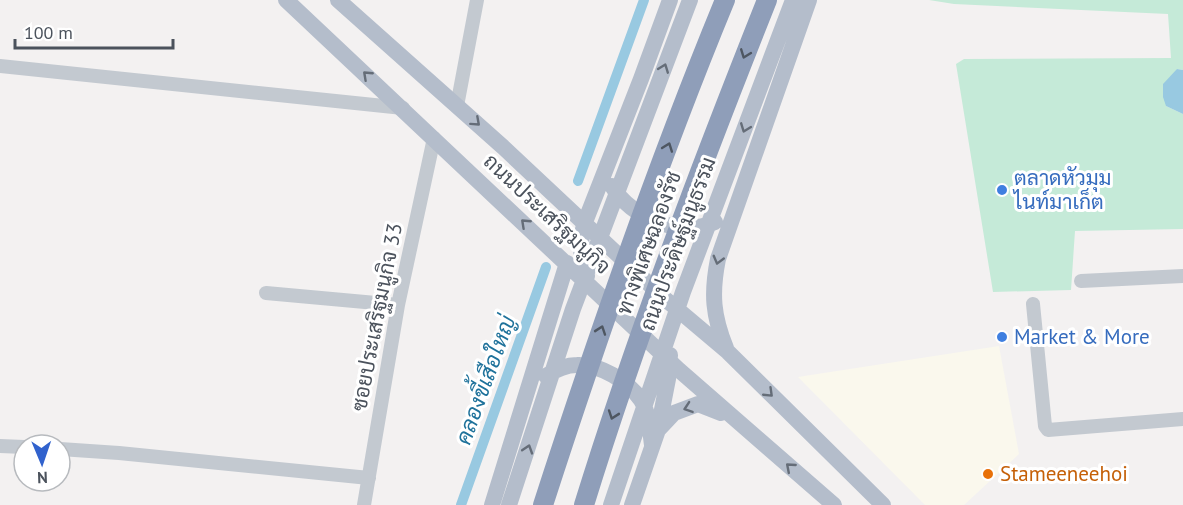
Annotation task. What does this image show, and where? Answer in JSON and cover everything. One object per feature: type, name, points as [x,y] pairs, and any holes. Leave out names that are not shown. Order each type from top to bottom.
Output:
[{"type":"highway","name":"ทางพิเศษฉลองรัช","points":[[543,505],[639,224],[725,0]]},
{"type":"highway","name":"ทางพิเศษฉลองรัช","points":[[584,505],[603,443],[653,303],[707,154],[767,0]]},
{"type":"main road","name":"ถนนประเสริฐมนูกิจ","points":[[286,0],[737,422],[834,505]]},
{"type":"main road","name":"ถนนประเสริฐมนูกิจ","points":[[338,0],[585,222],[664,298],[728,352],[884,505]]},
{"type":"main road","points":[[592,288],[584,268],[580,238],[670,0]]},
{"type":"main road","points":[[509,505],[573,309],[690,0]]},
{"type":"main road","name":"ถนนประดิษฐ์มนูธรรม","points":[[611,505],[683,292],[793,0]]},
{"type":"main road","points":[[728,352],[714,314],[713,282],[718,260],[810,0]]},
{"type":"main road","points":[[609,162],[611,184],[618,196],[631,207],[654,220],[677,228],[699,228],[719,220],[736,204]]},
{"type":"main road","points":[[492,505],[567,263]]},
{"type":"main road","points":[[632,505],[655,437],[670,360],[669,315],[664,298]]},
{"type":"main road","points":[[523,408],[536,386],[546,375],[561,367],[578,365],[597,368],[615,376],[632,388],[642,401],[655,437]]},
{"type":"main road","points":[[655,437],[674,413],[698,404],[737,422]]},
{"type":"street","points":[[457,106],[477,0]]},
{"type":"street","points":[[0,66],[402,108]]},
{"type":"street","name":"ซอยประเสริฐมนูกิจ 33","points":[[364,505],[398,305],[434,138]]},
{"type":"street","points":[[1081,281],[1183,276]]},
{"type":"street","points":[[266,293],[398,305]]},
{"type":"street","points":[[1033,304],[1045,426],[1048,430],[1183,419]]},
{"type":"street","points":[[72,450],[369,478]]},
{"type":"shaded area","points":[[999,346],[1019,454],[964,505],[925,505],[798,377]]},
{"type":"green space","points":[[929,0],[1183,0],[1183,70],[1177,69],[1166,106],[1183,114],[1183,229],[1075,231],[1071,290],[993,292],[956,64],[964,59],[1171,58],[1168,14],[954,4]]},
{"type":"water","points":[[1177,69],[1183,70],[1183,114],[1166,106],[1163,97],[1163,84]]},
{"type":"waterway","name":"คลองขี้เสือใหญ่","points":[[578,181],[644,0]]},
{"type":"waterway","name":"คลองขี้เสือใหญ่","points":[[461,505],[546,267]]},
{"type":"place","name":"ตลาดหัวมุม ไนท์มาเก็ต","points":[[1002,190]]},
{"type":"place","name":"Market & More","points":[[1002,337]]},
{"type":"place","name":"Stameeneehoi","points":[[988,474]]}]
